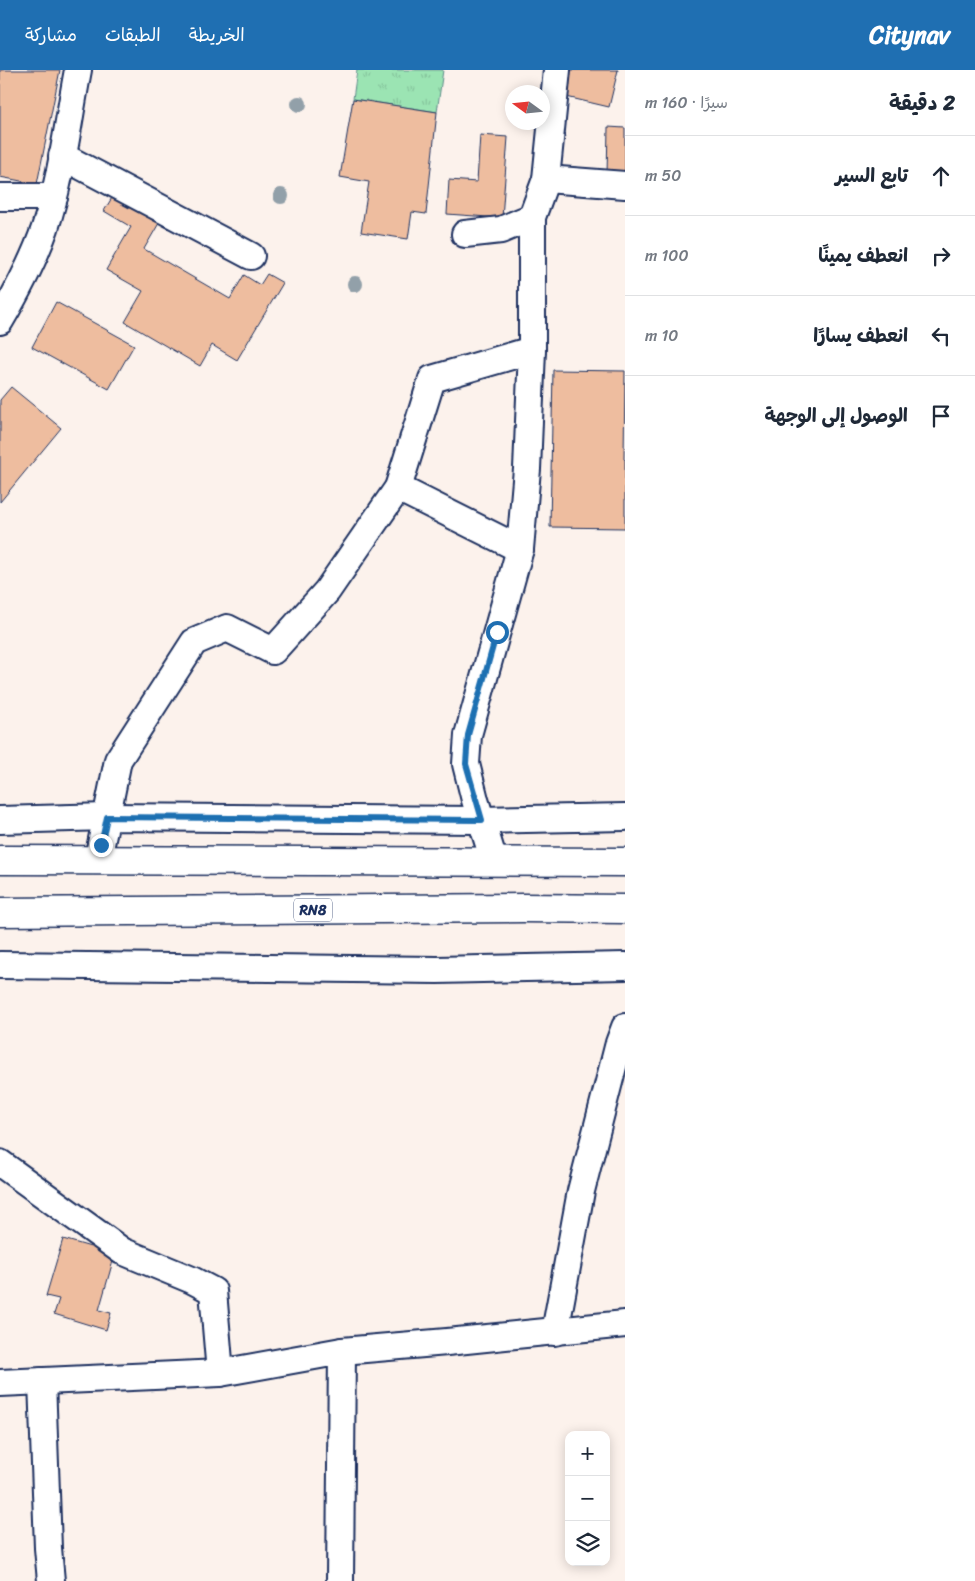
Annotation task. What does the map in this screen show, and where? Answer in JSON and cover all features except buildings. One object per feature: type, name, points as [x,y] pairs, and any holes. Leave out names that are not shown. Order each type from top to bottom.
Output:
[{"type":"highway","points":[[0,860],[625,862]]},
{"type":"highway","name":"RN8","points":[[0,912],[514,908],[625,909]]},
{"type":"street","points":[[0,321],[10,305],[44,229],[54,196],[78,70]]},
{"type":"street","points":[[494,862],[466,764],[468,735],[520,550],[527,469],[532,350],[532,217],[546,179],[557,70]]},
{"type":"street","points":[[62,156],[251,256]]},
{"type":"street","points":[[546,179],[625,185]]},
{"type":"street","points":[[0,197],[54,196]]},
{"type":"street","points":[[465,234],[501,230],[532,217]]},
{"type":"street","points":[[98,859],[118,760],[194,642],[226,628],[273,651],[327,590],[398,488],[432,378],[532,350]]},
{"type":"street","points":[[398,488],[520,550]]},
{"type":"street","points":[[0,820],[107,817],[482,820],[625,817]]},
{"type":"street","points":[[0,965],[437,970],[625,966]]},
{"type":"street","points":[[555,1332],[581,1191],[619,1043],[625,1027]]},
{"type":"street","points":[[0,1163],[122,1251],[192,1280],[213,1291],[220,1373]]},
{"type":"street","points":[[0,1383],[220,1373],[342,1351],[625,1324]]},
{"type":"street","points":[[340,1581],[342,1351]]},
{"type":"street","points":[[42,1381],[48,1548],[51,1581]]},
{"type":"green space","points":[[357,70],[443,70],[437,112],[353,99]]},
{"type":"route","points":[[101,845],[107,817],[482,820],[466,764],[468,735],[497,632]]}]
